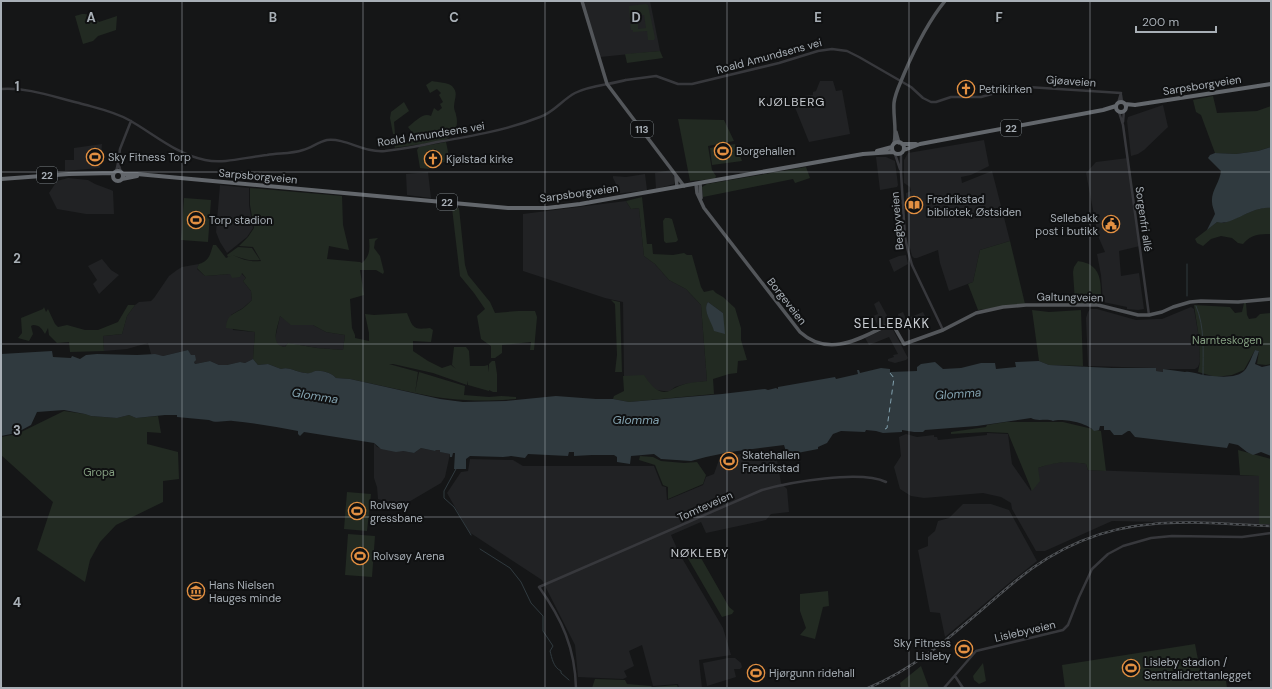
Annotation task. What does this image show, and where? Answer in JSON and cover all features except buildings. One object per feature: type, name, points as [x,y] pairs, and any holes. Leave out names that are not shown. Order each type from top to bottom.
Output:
[{"type":"highway","name":"Sarpsborgveien","points":[[902,151],[920,144],[1119,106],[1135,105],[1271,84]]},
{"type":"highway","name":"Sarpsborgveien","points":[[1125,110],[1135,105]]},
{"type":"highway","name":"22","points":[[1119,106],[1125,110]]},
{"type":"highway","points":[[1119,106],[1125,110]]},
{"type":"highway","name":"Sarpsborgveien","points":[[901,143],[920,144]]},
{"type":"highway","name":"22","points":[[894,149],[901,143]]},
{"type":"highway","points":[[901,143],[902,151]]},
{"type":"highway","name":"Sarpsborgveien","points":[[122,173],[528,209],[564,206],[894,149]]},
{"type":"highway","name":"22","points":[[894,149],[902,151]]},
{"type":"highway","points":[[114,179],[113,176],[115,172]]},
{"type":"highway","name":"22","points":[[1,179],[69,174],[122,173]]},
{"type":"highway","points":[[122,173],[122,180]]},
{"type":"highway","name":"22","points":[[93,174],[107,176],[118,182],[122,180]]},
{"type":"highway","name":"Sarpsborgveien","points":[[122,180],[145,175]]},
{"type":"main road","name":"113","points":[[582,1],[607,84],[672,168],[684,186]]},
{"type":"main road","name":"Begbyveien","points":[[894,149],[896,131],[894,103],[901,82],[919,41],[944,1]]},
{"type":"main road","name":"Begbyveien","points":[[896,131],[901,143]]},
{"type":"main road","name":"113","points":[[676,176],[677,187]]},
{"type":"main road","name":"Borgeveien","points":[[698,183],[701,201],[704,208],[800,332],[808,339],[823,344],[844,345],[892,323],[904,344]]},
{"type":"main road","name":"Galtungveien","points":[[904,344],[943,330],[982,310],[1026,305],[1098,305],[1138,315],[1149,315],[1190,302],[1238,302],[1269,299]]},
{"type":"street","name":"Roald Amundsens vei","points":[[1,89],[34,92],[112,112],[131,121],[184,153],[207,160],[223,161],[268,154],[294,152],[304,150],[318,143],[329,140],[340,141],[371,151],[385,151],[469,137],[517,125],[549,113],[577,92],[607,84],[656,76],[678,84],[692,84],[779,63],[818,51],[832,49],[852,53],[914,89],[926,101],[933,102],[951,97],[981,97],[992,94],[1006,86],[1020,86]]},
{"type":"street","name":"Gjøaveien","points":[[1020,86],[1121,93],[1119,106],[1123,125]]},
{"type":"street","points":[[1123,125],[1125,110]]},
{"type":"street","points":[[115,172],[121,143],[131,121]]},
{"type":"street","name":"Sorgenfri allé","points":[[1123,125],[1149,315]]},
{"type":"street","name":"Begbyveien","points":[[894,149],[901,174]]},
{"type":"street","name":"Begbyveien","points":[[902,151],[901,174],[905,237],[908,251],[912,265],[943,330]]},
{"type":"street","points":[[118,163],[122,173]]},
{"type":"street","name":"Tomteveien","points":[[576,688],[571,647],[559,617],[539,587],[762,490],[830,478],[870,478],[886,482]]},
{"type":"street","name":"Lislebyveien","points":[[944,688],[976,651],[1063,630],[1068,625],[1092,569],[1108,554],[1123,546],[1151,538],[1167,536],[1242,537],[1271,533]]},
{"type":"street","points":[[955,676],[963,688]]},
{"type":"shaded area","points":[[584,1],[650,1],[660,51],[600,57]]},
{"type":"shaded area","points":[[820,81],[833,81],[836,91],[842,90],[850,134],[809,142],[792,100],[804,100],[803,96],[813,95],[813,92],[816,91]]},
{"type":"shaded area","points":[[1163,105],[1168,127],[1144,150],[1131,156],[1127,121],[1128,117]]},
{"type":"shaded area","points":[[984,140],[989,166],[971,175],[961,177],[962,183],[992,171],[1010,241],[980,250],[973,282],[949,291],[940,263],[938,250],[917,258],[912,256],[909,244],[906,195],[906,193],[911,191],[910,187],[904,183],[904,160],[908,153]]},
{"type":"shaded area","points":[[102,144],[100,168],[65,171],[65,160],[74,160],[74,148]]},
{"type":"shaded area","points":[[876,157],[886,157],[895,161],[897,187],[880,190]]},
{"type":"shaded area","points":[[1128,158],[1140,246],[1119,251],[1121,276],[1139,273],[1144,309],[1138,310],[1127,309],[1127,307],[1103,302],[1101,275],[1097,254],[1105,252],[1098,236],[1086,173],[1096,162]]},
{"type":"shaded area","points":[[671,170],[675,179],[674,184],[656,189],[655,173]]},
{"type":"shaded area","points":[[428,172],[431,198],[407,195],[406,174]]},
{"type":"shaded area","points":[[645,174],[647,190],[615,194],[616,184],[613,176],[626,177]]},
{"type":"shaded area","points":[[68,178],[88,180],[113,191],[114,214],[86,214],[57,209],[49,193],[57,181]]},
{"type":"shaded area","points":[[220,185],[249,188],[249,205],[253,228],[247,237],[227,253],[216,232]]},
{"type":"shaded area","points":[[626,201],[631,209],[639,208],[644,256],[655,264],[669,280],[686,289],[701,305],[707,381],[685,384],[675,387],[670,391],[663,391],[652,387],[644,376],[624,376],[623,302],[605,298],[523,271],[523,214]]},
{"type":"shaded area","points":[[906,255],[908,264],[894,272],[889,260]]},
{"type":"shaded area","points":[[102,259],[111,270],[119,275],[99,294],[93,284],[97,280],[88,266]]},
{"type":"shaded area","points":[[199,264],[197,269],[205,276],[241,273],[246,278],[243,281],[251,291],[252,300],[243,308],[231,315],[233,330],[255,332],[253,359],[245,363],[240,362],[227,365],[219,365],[210,361],[195,364],[188,350],[163,356],[151,354],[148,343],[127,349],[104,351],[103,336],[122,334],[127,316],[135,305],[139,302],[151,301],[169,276],[177,270],[182,267]]},
{"type":"shaded area","points":[[879,301],[890,321],[879,328],[873,316],[878,314],[874,304]]},
{"type":"shaded area","points":[[1191,307],[1194,309],[1199,338],[1200,362],[1198,367],[1195,369],[1163,369],[1163,372],[1156,371],[1155,368],[1088,366],[1086,318],[1090,309],[1097,309],[1136,320],[1162,319]]},
{"type":"shaded area","points":[[903,312],[906,319],[923,312],[925,316],[897,328],[894,321],[899,319],[898,314]]},
{"type":"shaded area","points":[[280,316],[294,325],[313,325],[326,332],[345,335],[343,350],[317,348],[288,343],[285,347],[280,346],[277,344],[275,339]]},
{"type":"shaded area","points":[[891,326],[908,358],[895,363],[888,361],[888,359],[894,357],[893,355],[898,354],[889,337],[869,345],[865,338]]},
{"type":"shaded area","points":[[987,433],[1008,434],[1012,464],[1031,491],[1038,468],[1049,464],[1070,461],[1086,464],[1088,470],[1259,476],[1259,524],[1112,521],[1045,551],[1036,551],[1012,509],[1011,503],[1001,497],[983,493],[924,498],[911,496],[900,489],[894,467],[901,456],[899,437],[906,434],[917,437],[934,435],[934,437],[937,437],[938,440],[987,435]]},
{"type":"shaded area","points":[[374,443],[377,447],[398,451],[414,453],[421,448],[435,451],[441,450],[441,452],[450,454],[445,477],[441,483],[407,503],[396,504],[378,499],[377,487],[374,478]]},
{"type":"shaded area","points":[[773,451],[776,454],[781,483],[787,489],[789,512],[771,514],[766,520],[706,533],[701,522],[671,535],[679,553],[723,628],[731,655],[699,660],[702,688],[679,688],[678,684],[653,686],[642,645],[629,651],[634,666],[624,671],[627,677],[623,679],[578,677],[575,645],[542,580],[469,532],[447,493],[461,472],[468,471],[470,459],[513,460],[523,466],[654,466],[662,486],[666,487],[667,500],[703,485],[706,477],[714,474],[720,457]]},
{"type":"shaded area","points":[[963,504],[991,504],[1009,510],[1037,561],[945,637],[940,613],[930,612],[918,550],[928,546],[928,537],[935,531],[938,521],[949,518]]},
{"type":"shaded area","points":[[735,658],[741,663],[742,667],[740,669],[734,669],[736,677],[707,686],[703,663]]},
{"type":"green space","points":[[648,5],[655,38],[654,40],[648,40],[647,31],[633,32],[633,30],[631,30],[630,24],[638,23],[638,29],[646,28],[644,15],[634,15],[633,19],[630,19],[629,6]]},
{"type":"green space","points":[[82,14],[92,16],[99,22],[117,16],[116,30],[98,36],[93,41],[83,44],[75,16]]},
{"type":"green space","points":[[660,51],[663,58],[627,63],[625,54]]},
{"type":"green space","points":[[432,81],[446,83],[452,86],[455,91],[456,96],[454,107],[457,126],[454,132],[450,137],[444,140],[395,148],[393,139],[396,137],[400,145],[414,135],[408,127],[422,116],[431,116],[434,108],[438,111],[442,108],[440,104],[443,102],[439,95],[441,93],[437,89],[430,93],[426,85]]},
{"type":"green space","points":[[1213,96],[1217,113],[1257,111],[1271,106],[1271,147],[1258,151],[1236,154],[1215,153],[1201,115],[1196,112],[1193,100]]},
{"type":"green space","points":[[404,102],[409,111],[394,122],[395,134],[393,134],[390,118],[391,112]]},
{"type":"green space","points":[[678,119],[724,120],[734,141],[708,146],[712,170],[716,176],[715,179],[690,181]]},
{"type":"green space","points":[[446,142],[450,161],[439,163],[436,149],[427,151],[429,169],[420,168],[417,150],[419,147]]},
{"type":"green space","name":"Borgehallen","points":[[735,144],[742,161],[712,165],[710,148]]},
{"type":"green space","points":[[806,167],[810,178],[795,183],[793,179],[703,197],[702,187],[707,184]]},
{"type":"green space","points":[[250,188],[342,196],[343,225],[349,250],[329,246],[327,259],[362,263],[367,258],[369,252],[369,239],[378,238],[375,241],[374,248],[380,256],[384,272],[383,274],[376,270],[360,270],[364,295],[350,299],[352,328],[355,338],[369,341],[365,314],[374,315],[407,313],[414,327],[420,329],[430,328],[433,330],[431,342],[413,341],[413,351],[442,368],[451,365],[456,369],[452,365],[454,347],[466,347],[469,351],[470,366],[488,365],[489,372],[489,364],[492,361],[495,361],[497,392],[468,385],[468,381],[467,385],[433,373],[393,364],[389,364],[418,372],[415,393],[350,379],[336,378],[324,371],[307,373],[287,368],[281,369],[268,364],[258,365],[253,359],[255,332],[226,328],[229,318],[252,300],[251,291],[243,281],[246,278],[242,273],[240,277],[232,278],[230,274],[205,276],[197,268],[199,264],[209,257],[213,245],[216,245],[226,258],[233,255],[247,260],[261,261],[253,247],[239,246],[254,228],[250,205]],"holes":[[[280,316],[291,325],[313,325],[326,332],[345,335],[343,350],[317,348],[288,343],[285,347],[280,346],[276,339],[276,330]]]},
{"type":"green space","points":[[642,197],[647,244],[652,244],[653,254],[673,255],[684,253],[687,255],[692,255],[701,287],[704,292],[713,290],[735,308],[741,328],[741,340],[747,360],[738,361],[737,373],[713,379],[714,394],[629,402],[613,399],[614,396],[624,391],[623,376],[644,375],[655,388],[663,392],[667,392],[685,384],[707,381],[701,305],[686,289],[669,280],[655,264],[644,256],[639,208],[631,209],[626,201]],"holes":[[[708,302],[723,313],[712,323],[707,313],[706,307]]]},
{"type":"green space","name":"Torp stadion","points":[[184,198],[211,200],[208,242],[181,240]]},
{"type":"green space","points":[[1267,207],[1271,208],[1271,234],[1252,236],[1243,244],[1238,243],[1232,238],[1221,236],[1211,239],[1203,246],[1197,243],[1195,239],[1217,222],[1224,223],[1255,210]]},
{"type":"green space","points":[[452,208],[459,208],[465,265],[468,275],[490,302],[495,313],[535,311],[537,317],[534,350],[530,350],[531,342],[502,345],[502,353],[495,358],[491,358],[491,346],[481,339],[477,316],[485,309],[460,276]]},
{"type":"green space","points":[[665,218],[672,219],[678,240],[676,242],[666,243],[664,241],[663,221]]},
{"type":"green space","points":[[1010,241],[1025,304],[978,310],[968,284],[973,282],[980,250]]},
{"type":"green space","points":[[238,247],[252,248],[260,260],[246,259],[233,255],[228,257],[227,255]]},
{"type":"green space","points":[[1078,261],[1090,265],[1098,274],[1101,301],[1098,304],[1075,302],[1073,272]]},
{"type":"green space","points":[[611,300],[620,302],[622,372],[615,372],[617,355],[615,304]]},
{"type":"green space","name":"Narnteskogen","points":[[1244,303],[1246,303],[1247,315],[1249,319],[1256,318],[1260,314],[1271,313],[1271,364],[1257,364],[1259,351],[1255,350],[1244,370],[1232,375],[1216,377],[1198,372],[1200,362],[1199,338],[1194,305],[1230,307],[1235,313],[1242,312]]},
{"type":"green space","points":[[128,305],[135,305],[127,316],[122,334],[103,336],[104,351],[70,352],[69,342],[57,343],[49,335],[48,328],[45,334],[35,325],[31,326],[33,334],[29,341],[18,338],[22,333],[21,318],[43,309],[44,307],[46,312],[48,309],[58,327],[67,325],[85,330],[98,330],[118,322]]},
{"type":"green space","points":[[1032,310],[1049,312],[1081,310],[1083,366],[1049,365],[1039,361]]},
{"type":"green space","points":[[419,372],[465,386],[464,395],[516,397],[516,399],[466,400],[441,398],[415,393]]},
{"type":"green space","name":"Gropa","points":[[64,411],[91,416],[117,418],[129,415],[136,418],[158,416],[161,433],[147,432],[147,444],[178,452],[179,479],[163,481],[163,502],[116,525],[100,542],[90,560],[85,582],[37,550],[53,502],[1,455],[1,437],[17,434]]},
{"type":"green space","points":[[1006,422],[1063,422],[1101,431],[1106,471],[1088,470],[1086,464],[1074,463],[1056,463],[1044,466],[1038,468],[1040,481],[1032,491],[1008,433],[987,432],[951,434],[951,432],[986,427],[987,425]]},
{"type":"green space","points":[[1238,450],[1271,459],[1271,524],[1259,524],[1259,476],[1240,475]]},
{"type":"green space","name":"Skatehallen Fredrikstad","points":[[737,455],[738,465],[722,467],[720,457]]},
{"type":"green space","points":[[640,456],[653,457],[661,461],[684,463],[697,462],[706,475],[703,484],[668,499],[668,487],[663,485],[655,465],[639,460]]},
{"type":"green space","name":"Rolvsøy gressbane","points":[[347,492],[371,494],[367,531],[344,529]]},
{"type":"green space","name":"Rolvsøy Arena","points":[[348,534],[375,536],[372,577],[345,575]]},
{"type":"green space","points":[[686,555],[701,558],[729,607],[734,611],[732,614],[722,617]]},
{"type":"green space","points":[[828,591],[829,606],[823,607],[815,639],[800,635],[806,628],[800,611],[800,594]]},
{"type":"green space","name":"Lisleby stadion / Sentralidrettanlegget","points":[[1195,644],[1200,670],[1226,681],[1227,688],[1065,688],[1062,665]]},
{"type":"green space","points":[[983,663],[986,681],[979,684],[974,680],[973,676]]},
{"type":"green space","points":[[921,666],[929,688],[901,688],[900,683]]},
{"type":"green space","points":[[595,679],[625,680],[627,684],[652,687],[677,685],[678,688],[592,688]]},
{"type":"water","points":[[1271,147],[1271,208],[1257,210],[1228,222],[1217,222],[1207,230],[1215,214],[1212,205],[1212,198],[1221,171],[1208,158],[1210,155],[1215,153],[1236,154],[1258,151]]},
{"type":"water","points":[[708,302],[723,313],[725,334],[714,331],[706,309]]},
{"type":"water","name":"Glomma","points":[[188,350],[191,355],[195,355],[195,364],[210,361],[219,365],[227,365],[240,362],[245,363],[253,359],[258,365],[268,364],[281,369],[287,368],[303,373],[324,371],[336,378],[350,379],[440,399],[463,402],[506,401],[556,396],[613,399],[629,402],[778,389],[778,387],[835,377],[836,379],[858,374],[857,370],[859,370],[860,373],[881,368],[890,369],[890,372],[917,371],[917,367],[921,364],[935,362],[943,369],[961,368],[981,363],[995,363],[996,369],[1016,367],[1015,362],[1039,361],[1049,365],[1112,368],[1156,368],[1156,371],[1163,372],[1163,369],[1203,375],[1231,376],[1245,370],[1255,350],[1259,351],[1255,364],[1262,367],[1271,365],[1271,456],[1261,452],[1253,455],[1238,445],[1229,443],[1227,448],[1135,437],[1130,431],[1122,435],[1114,435],[1110,430],[1104,430],[1104,426],[1100,426],[1099,430],[1094,431],[1091,428],[1075,422],[1062,420],[1036,420],[1031,418],[977,426],[925,430],[923,432],[902,430],[902,432],[883,433],[866,430],[865,432],[841,431],[833,434],[827,443],[818,447],[818,449],[787,455],[784,445],[730,452],[691,461],[661,459],[654,454],[631,456],[630,464],[617,462],[617,457],[614,455],[574,456],[574,452],[569,452],[568,456],[528,454],[525,458],[511,456],[470,456],[466,459],[466,469],[454,469],[455,453],[453,453],[452,457],[450,457],[450,454],[440,452],[440,450],[435,451],[421,448],[414,453],[403,451],[396,452],[381,449],[374,443],[304,432],[300,436],[298,431],[233,421],[215,422],[209,420],[177,417],[177,415],[136,418],[129,415],[117,418],[91,416],[64,410],[37,412],[31,425],[16,433],[1,436],[1,354],[52,351],[53,357],[71,358],[72,356],[80,359],[86,355],[97,354],[155,354],[163,356]]},
{"type":"waterway","points":[[1187,264],[1187,296]]},
{"type":"waterway","points":[[1196,306],[1202,331],[1203,375]]},
{"type":"waterway","points":[[456,469],[444,491],[444,498],[454,507],[471,535]]},
{"type":"waterway","points":[[480,549],[510,568],[521,582],[531,603],[543,616],[543,631],[553,646],[550,651],[552,659],[561,673],[569,680]]},
{"type":"ferry route","points":[[885,429],[887,428],[894,378],[890,373]]},
{"type":"railway","points":[[868,688],[908,667],[926,655],[944,642],[1027,572],[1060,551],[1078,543],[1114,530],[1153,524],[1197,523],[1271,526]]},
{"type":"place","name":"Petrikirken","points":[[966,89]]},
{"type":"place","name":"Borgehallen","points":[[723,151]]},
{"type":"place","name":"Sky Fitness Torp","points":[[95,157]]},
{"type":"place","name":"Kjølstad kirke","points":[[433,159]]},
{"type":"place","name":"Fredrikstad bibliotek, Østsiden","points":[[914,205]]},
{"type":"place","name":"Torp stadion","points":[[196,220]]},
{"type":"place","name":"Sellebakk post i butikk","points":[[1111,224]]},
{"type":"place","name":"Skatehallen Fredrikstad","points":[[729,461]]},
{"type":"place","name":"Rolvsøy gressbane","points":[[357,511]]},
{"type":"place","name":"Rolvsøy Arena","points":[[360,556]]},
{"type":"place","name":"Hans Nielsen Hauges minde","points":[[196,591]]},
{"type":"place","name":"Sky Fitness Lisleby","points":[[964,649]]},
{"type":"place","name":"Lisleby stadion / Sentralidrettanlegget","points":[[1131,668]]},
{"type":"place","name":"Hjørgunn ridehall","points":[[756,673]]},
{"type":"district","name":"KJØLBERG","points":[[792,102]]},
{"type":"district","name":"SELLEBAKK","points":[[892,323]]},
{"type":"district","name":"NØKLEBY","points":[[700,553]]}]
